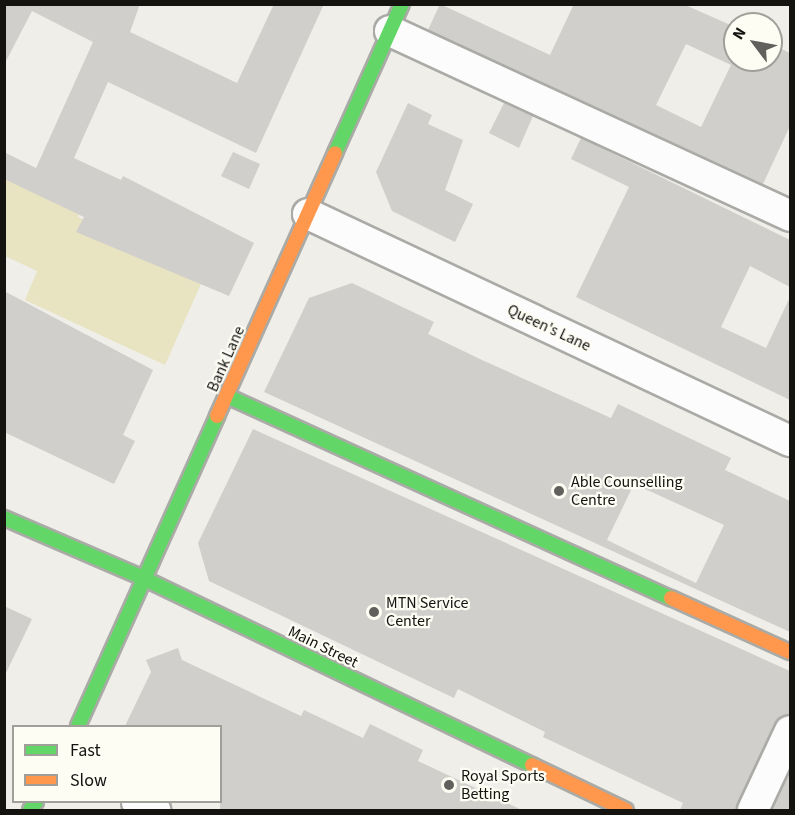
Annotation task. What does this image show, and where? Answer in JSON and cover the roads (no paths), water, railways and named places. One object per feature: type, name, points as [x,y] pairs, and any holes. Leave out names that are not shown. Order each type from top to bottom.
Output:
[{"type":"street","name":"Bank Lane","points":[[78,725],[396,18]]},
{"type":"street","points":[[396,18],[790,216]]},
{"type":"street","name":"Queen's Lane","points":[[308,214],[790,441]]},
{"type":"street","points":[[227,396],[790,652]]},
{"type":"street","name":"Main Street","points":[[4,518],[143,578],[626,810]]},
{"type":"street","points":[[753,810],[790,731]]},
{"type":"place","name":"Able Counselling Centre","points":[[559,491]]},
{"type":"place","name":"MTN Service Center","points":[[374,612]]},
{"type":"place","name":"Royal Sports Betting","points":[[449,785]]}]
